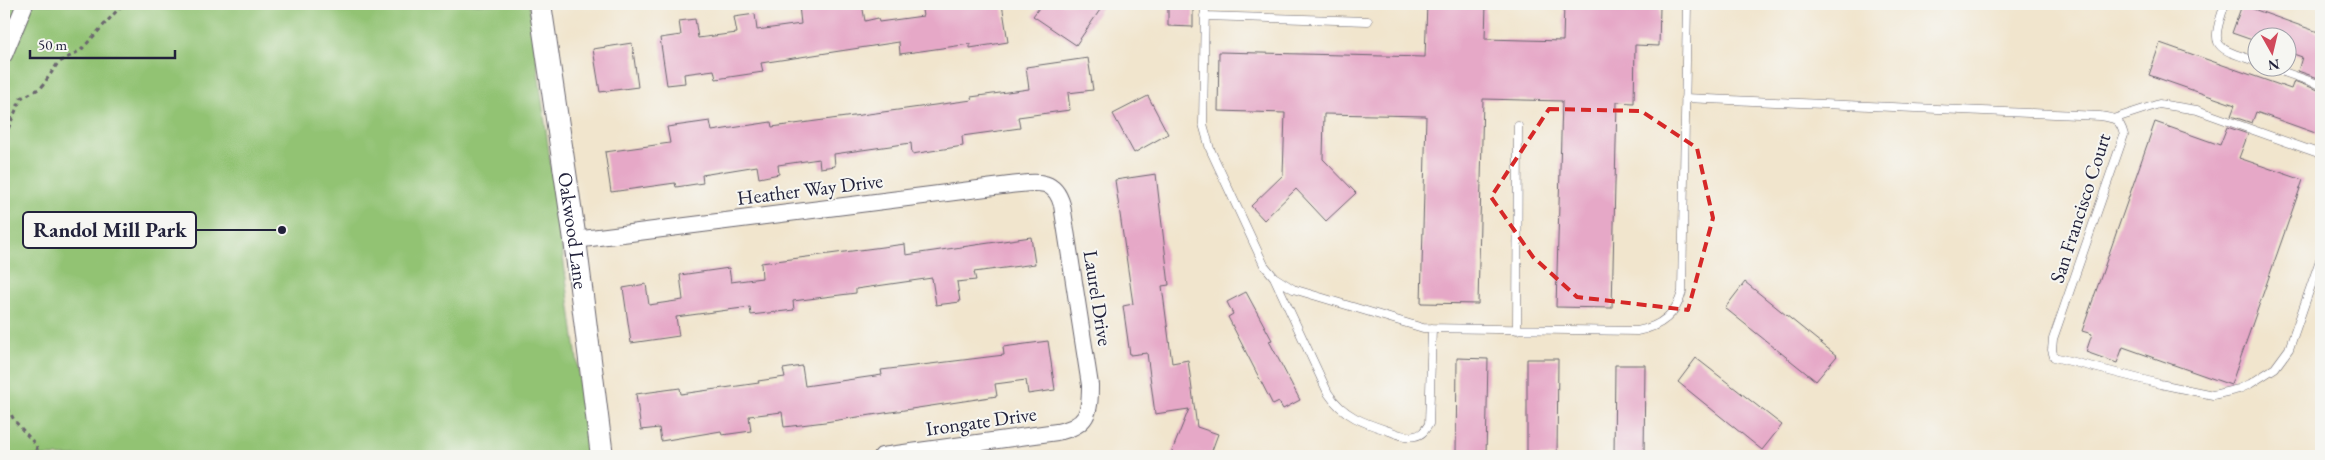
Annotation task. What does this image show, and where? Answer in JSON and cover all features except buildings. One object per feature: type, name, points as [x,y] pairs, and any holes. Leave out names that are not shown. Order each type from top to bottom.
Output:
[{"type":"street","points":[[4,55],[25,4]]},
{"type":"street","name":"Oakwood Lane","points":[[540,4],[575,240],[602,456]]},
{"type":"street","name":"Heather Way Drive","points":[[575,240],[1010,185],[1040,183],[1050,185]]},
{"type":"street","name":"Laurel Drive","points":[[1050,185],[1059,194],[1062,205],[1090,385],[1089,409],[1084,422]]},
{"type":"street","name":"Irongate Drive","points":[[882,456],[1058,432],[1069,430],[1084,422]]},
{"type":"lane","points":[[1205,4],[1202,113],[1206,136],[1264,265],[1274,277],[1334,403],[1363,423],[1406,437],[1416,436],[1424,432],[1429,424],[1432,328]]},
{"type":"lane","points":[[1274,277],[1293,289],[1423,328],[1636,331],[1658,325],[1674,311],[1679,303],[1682,292],[1686,4]]},
{"type":"lane","points":[[2225,4],[2216,30],[2216,41],[2220,48],[2248,58]]},
{"type":"lane","points":[[1204,16],[1368,21]]},
{"type":"lane","points":[[2298,77],[2321,85]]},
{"type":"lane","name":"San Francisco Court","points":[[1685,98],[2116,118],[2121,123],[2124,135],[2054,339],[2052,350],[2054,357],[2160,384],[2214,395],[2240,388],[2274,368],[2289,349],[2321,257]]},
{"type":"lane","points":[[2116,118],[2159,104],[2197,110],[2321,154]]},
{"type":"lane","points":[[1517,330],[1518,126]]},
{"type":"path","points":[[4,160],[8,129],[21,98],[41,88],[58,63],[81,50],[123,4]]},
{"type":"path","points":[[4,401],[14,420],[36,445],[39,456]]},
{"type":"highlighted area","points":[[1549,109],[1641,111],[1697,148],[1713,218],[1688,310],[1577,297],[1533,257],[1491,197]]},
{"type":"green space","points":[[4,4],[529,4],[590,456],[4,456]]},
{"type":"place","name":"Randol Mill Park","points":[[282,230]]}]
